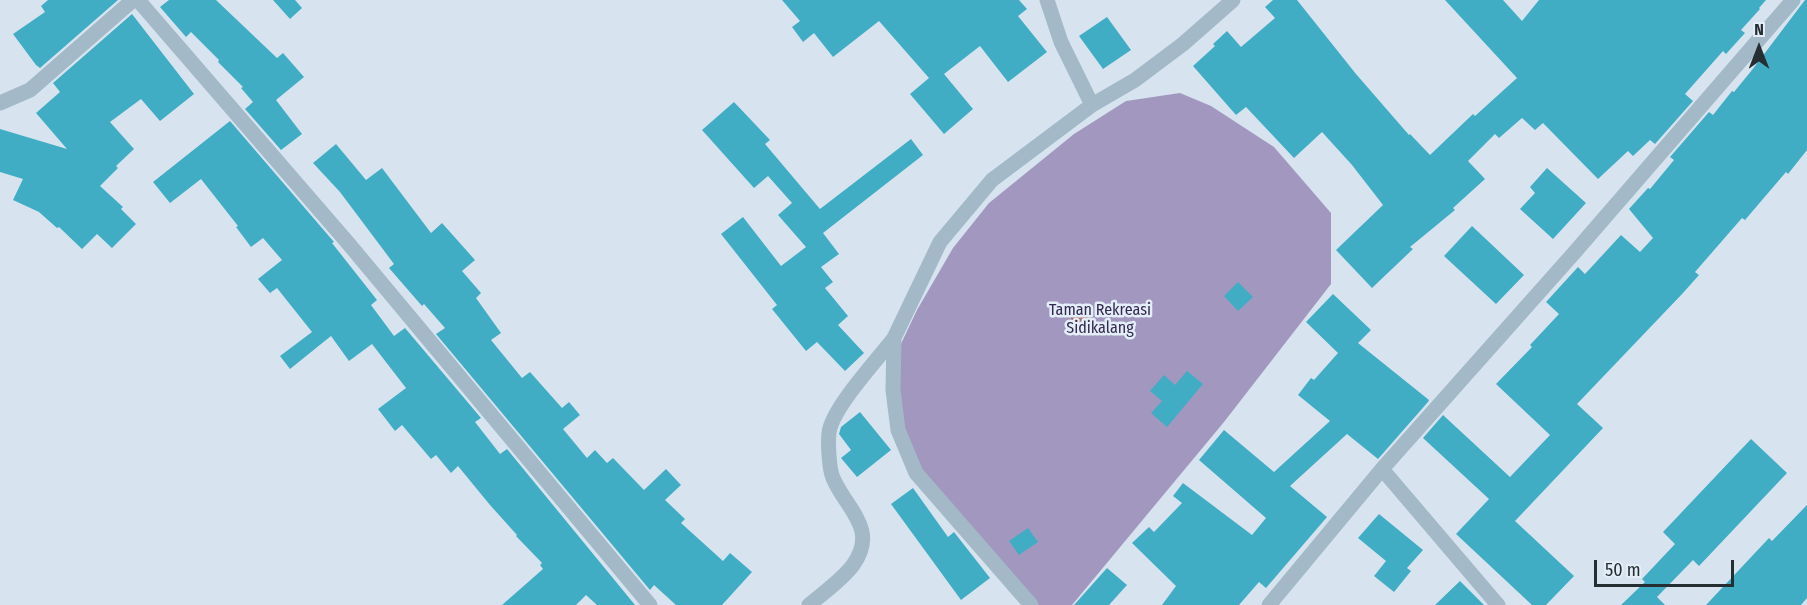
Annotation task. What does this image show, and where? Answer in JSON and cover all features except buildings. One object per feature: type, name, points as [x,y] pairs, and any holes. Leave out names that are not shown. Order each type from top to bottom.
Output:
[{"type":"street","points":[[0,103],[30,90],[133,0]]},
{"type":"street","points":[[138,0],[348,243],[650,605]]},
{"type":"street","points":[[1047,0],[1061,42],[1092,105]]},
{"type":"street","points":[[809,605],[851,567],[864,543],[862,529],[832,477],[830,429],[839,409],[894,338],[940,242],[992,180],[1092,105],[1135,80],[1183,44],[1233,0]]},
{"type":"street","points":[[1269,605],[1382,469],[1574,253],[1792,0]]},
{"type":"street","points":[[894,338],[893,390],[898,430],[916,472],[1031,605]]},
{"type":"street","points":[[1382,469],[1498,605]]},
{"type":"green space","name":"Taman Rekreasi Sidikalang","points":[[1180,93],[1211,106],[1274,147],[1331,213],[1331,284],[1224,422],[1072,605],[1029,605],[915,462],[892,415],[899,348],[917,310],[953,248],[989,203],[1074,134],[1126,101]]},
{"type":"shaded area","points":[[1081,312],[1089,315],[1092,323],[1089,331],[1081,334],[1073,331],[1070,323],[1073,315]]}]
